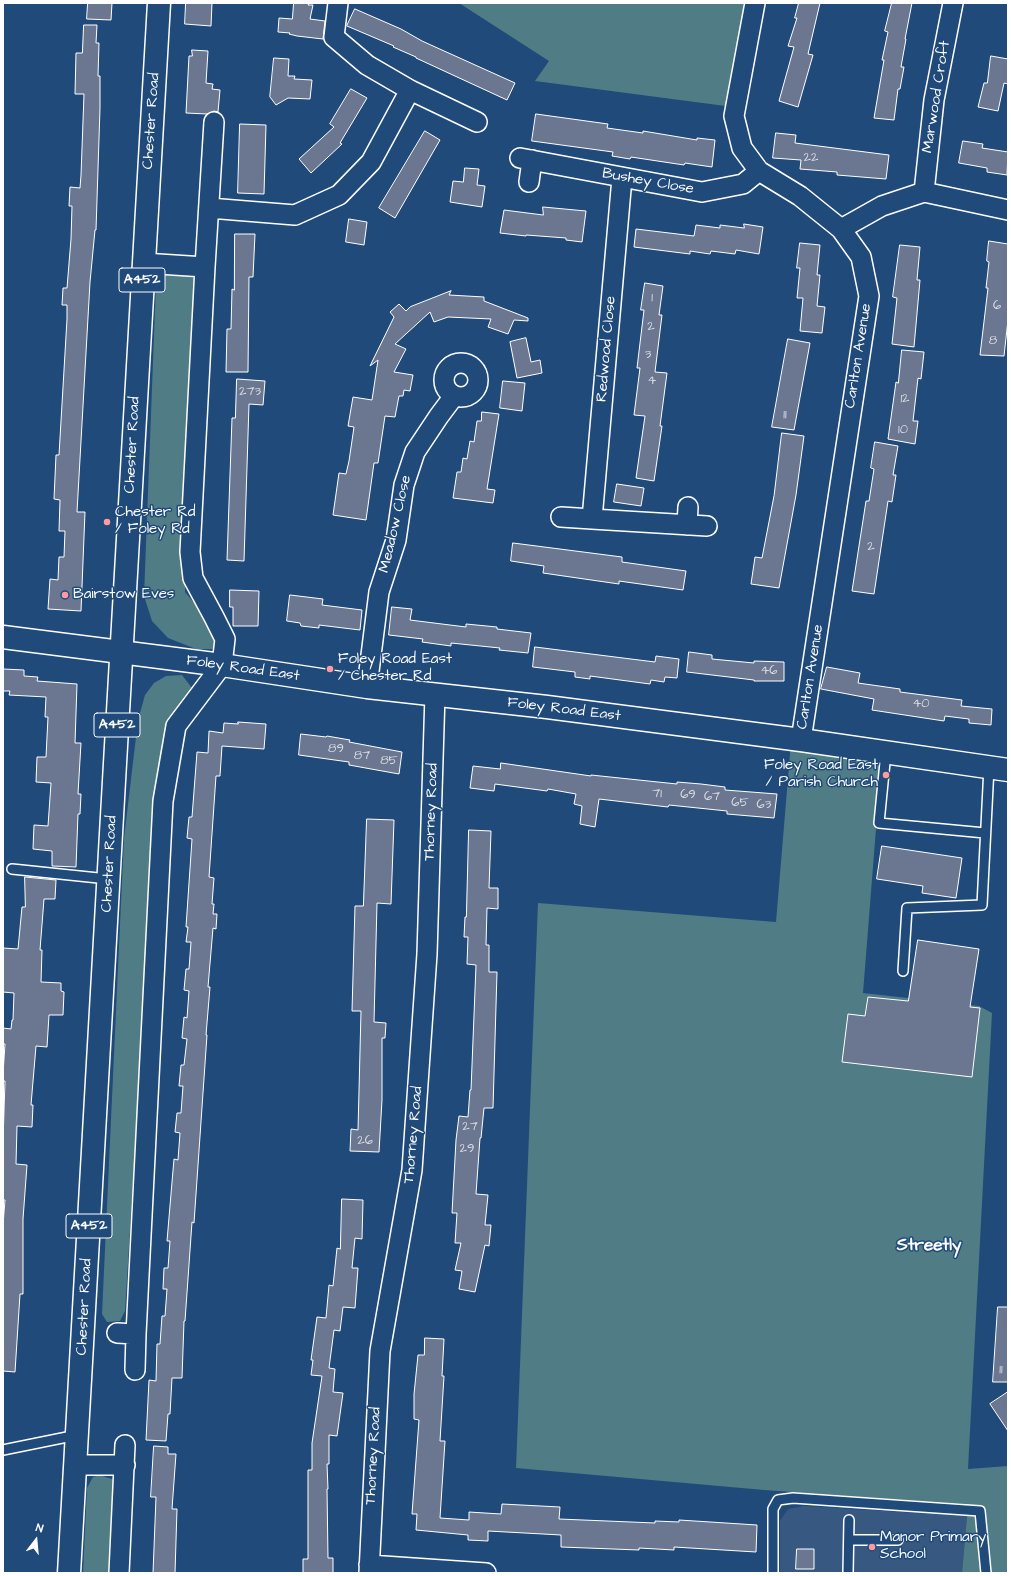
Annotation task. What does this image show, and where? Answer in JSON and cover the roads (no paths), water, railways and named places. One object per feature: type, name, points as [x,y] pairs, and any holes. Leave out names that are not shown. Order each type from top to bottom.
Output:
[{"type":"main road","name":"Chester Road","points":[[69,1573],[159,3]]},
{"type":"main road","name":"Foley Road East","points":[[3,637],[222,665],[367,687],[435,694],[801,740],[999,768]]},
{"type":"street","points":[[338,3],[334,37],[368,65],[410,90],[477,122]]},
{"type":"street","name":"Carlton Avenue","points":[[755,3],[734,116],[742,148],[759,171],[800,196],[841,229],[861,257],[869,296],[801,740]]},
{"type":"street","name":"Marwood Croft","points":[[924,192],[934,100],[953,3]]},
{"type":"street","points":[[209,208],[295,215],[339,195],[371,162],[410,90]]},
{"type":"street","points":[[135,1370],[163,801],[176,726],[222,665],[225,639],[193,578],[190,552],[214,122]]},
{"type":"street","name":"Bushey Close","points":[[529,182],[526,159],[702,192],[743,184],[759,171]]},
{"type":"street","name":"Redwood Close","points":[[592,519],[622,178]]},
{"type":"street","points":[[841,229],[882,206],[924,192],[1008,210]]},
{"type":"street","points":[[143,263],[205,267]]},
{"type":"street","name":"Meadow Close","points":[[367,687],[379,592],[396,540],[404,485],[415,452],[454,396]]},
{"type":"street","points":[[561,517],[592,519],[687,516],[707,526]]},
{"type":"street","name":"Thorney Road","points":[[369,1569],[380,1352],[413,1163],[427,954],[435,694]]},
{"type":"street","points":[[117,1333],[136,1334]]},
{"type":"street","points":[[119,1573],[125,1445]]},
{"type":"street","points":[[76,1465],[124,1465]]},
{"type":"street","points":[[369,1569],[486,1573]]},
{"type":"lane","points":[[886,752],[879,823],[985,833]]},
{"type":"lane","points":[[903,972],[907,908],[982,905],[985,833],[999,768]]},
{"type":"lane","points":[[12,869],[109,879]]},
{"type":"lane","points":[[3,1450],[77,1435]]},
{"type":"lane","points":[[773,1573],[773,1509],[778,1500],[793,1498],[980,1511],[986,1573]]},
{"type":"lane","points":[[848,1573],[849,1520]]},
{"type":"lane","points":[[849,1540],[898,1540]]},
{"type":"place","name":"Chester Rd / Foley Rd","points":[[107,522]]},
{"type":"place","name":"Bairstow Eves","points":[[65,595]]},
{"type":"place","name":"Foley Road East / Chester Rd","points":[[330,669]]},
{"type":"place","name":"Foley Road East / Parish Church","points":[[886,775]]},
{"type":"place","name":"Manor Primary School","points":[[872,1547]]},
{"type":"district","name":"Streetly","points":[[929,1246]]}]
